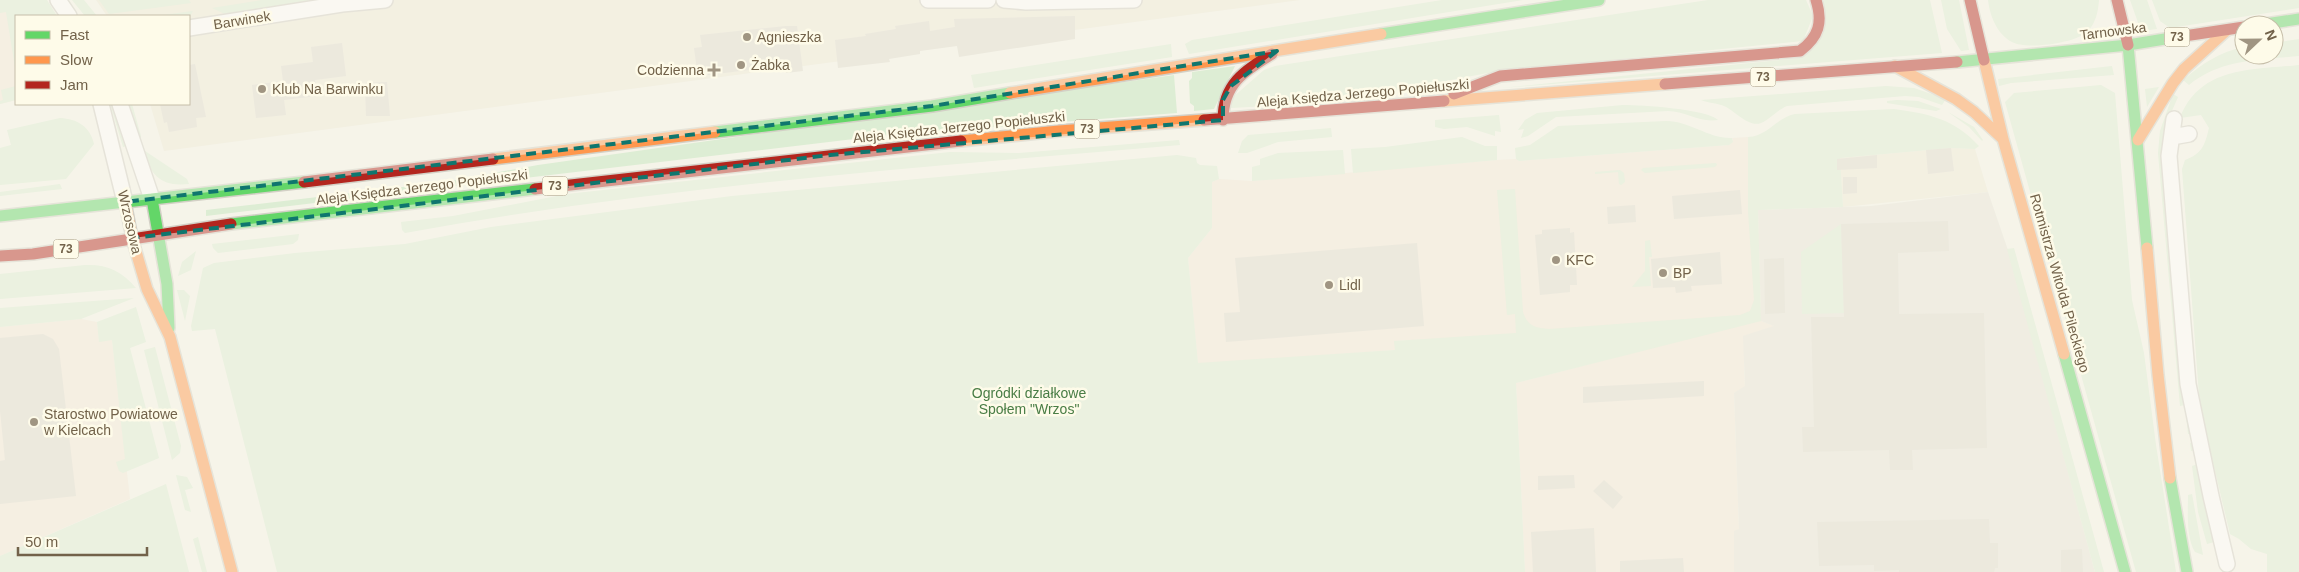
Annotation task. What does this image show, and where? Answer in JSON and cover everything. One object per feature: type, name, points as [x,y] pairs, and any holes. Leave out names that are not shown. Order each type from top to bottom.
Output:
[{"type":"main road","name":"Aleja Księdza Jerzego Popiełuszki","points":[[0,216],[881,112],[1599,0]]},
{"type":"main road","points":[[1432,102],[1500,76],[1800,51],[1815,39],[1819,30],[1821,20],[1816,0]]},
{"type":"main road","name":"Rotmistrza Witolda Pileckiego","points":[[1970,0],[2003,140],[2125,572]]},
{"type":"main road","points":[[2117,0],[2128,45],[2138,140],[2156,363],[2176,511],[2187,572]]},
{"type":"main road","points":[[2284,21],[2299,19]]},
{"type":"main road","name":"Tarnowska","points":[[1984,60],[2128,45],[2234,29]]},
{"type":"main road","points":[[2138,140],[2179,76],[2227,30]]},
{"type":"main road","points":[[1223,120],[1223,100],[1231,86],[1250,67],[1277,51]]},
{"type":"main road","name":"Aleja Księdza Jerzego Popiełuszki","points":[[0,256],[33,254],[159,234],[830,155],[1059,131],[1223,120],[1432,102],[1984,60]]},
{"type":"main road","points":[[1895,66],[1956,99],[1974,112],[2003,140]]},
{"type":"main road","name":"Wrzosowa","points":[[152,199],[167,284],[170,336]]},
{"type":"main road","name":"Wrzosowa","points":[[125,202],[132,238],[147,289],[170,336],[232,572]]},
{"type":"street","points":[[58,0],[68,15]]},
{"type":"street","name":"Barwinek","points":[[190,28],[342,4],[385,0]]},
{"type":"street","points":[[928,0],[988,0]]},
{"type":"street","points":[[1004,0],[1134,0]]},
{"type":"street","name":"Wrzosowa","points":[[101,105],[125,202]]},
{"type":"street","name":"Wrzosowa","points":[[120,105],[152,199]]},
{"type":"street","points":[[2174,119],[2169,156],[2188,384],[2208,486],[2227,564]]},
{"type":"street","points":[[2172,137],[2189,134]]},
{"type":"highlighted area","points":[[1277,51],[1231,86],[1223,100],[1223,120],[830,155],[132,238],[125,202],[932,106]]},
{"type":"shaded area","points":[[0,0],[15,22],[15,100],[0,104]]},
{"type":"shaded area","points":[[96,0],[1300,0],[164,151],[150,105],[190,105],[190,15],[106,15]]},
{"type":"shaded area","points":[[1748,137],[1748,210],[1758,210],[1761,321],[1775,326],[1744,363],[1745,387],[1734,393],[1739,529],[1734,572],[1525,572],[1516,383],[1757,321],[1395,341],[1396,350],[1198,364],[1188,258],[1212,228],[1212,182],[1219,179],[1252,181],[1497,160],[1516,159],[1519,161],[1729,145],[1733,140],[1732,138]]},
{"type":"shaded area","points":[[1951,148],[1975,149],[1988,192],[1843,207],[1840,158]]},
{"type":"shaded area","points":[[1988,192],[2009,253],[2095,572],[1734,572],[1734,531],[1739,529],[1734,393],[1745,386],[1743,336],[1774,326],[1761,321],[1758,210],[1871,206]]},
{"type":"shaded area","points":[[81,319],[97,322],[99,341],[112,340],[130,499],[0,556],[0,327]]},
{"type":"green space","points":[[0,0],[47,0],[56,15],[15,15],[15,67],[6,12],[0,13]]},
{"type":"green space","points":[[72,0],[84,0],[96,15],[84,15]]},
{"type":"green space","points":[[99,0],[189,0],[191,3],[109,14]]},
{"type":"green space","points":[[262,0],[316,0],[225,14],[212,8]]},
{"type":"green space","points":[[1442,0],[1523,0],[1189,54],[1185,44],[1192,40]]},
{"type":"green space","points":[[1708,0],[1806,0],[1813,16],[1803,41],[1498,71],[1336,102],[1231,108],[1232,98],[1264,70],[1275,66]]},
{"type":"green space","points":[[1824,0],[1930,0],[1942,53],[1501,88],[1799,58]]},
{"type":"green space","points":[[1941,0],[1959,0],[1969,50],[1961,51],[1947,29]]},
{"type":"green space","points":[[1988,0],[2099,0],[2097,13],[2090,29],[2081,36],[2051,44],[2028,45],[2012,42],[2002,34],[1990,12]]},
{"type":"green space","points":[[2130,0],[2147,0],[2157,29],[2141,31]]},
{"type":"green space","points":[[2152,0],[2299,0],[2299,8],[2254,15],[2234,15],[2234,18],[2170,28],[2160,21]]},
{"type":"green space","points":[[193,11],[190,16],[163,15]]},
{"type":"green space","points":[[2299,39],[2299,56],[2284,57],[2284,41]]},
{"type":"green space","points":[[1171,44],[1172,57],[974,88],[971,75]]},
{"type":"green space","points":[[2234,49],[2234,64],[2201,76],[2189,85],[2183,80],[2204,64]]},
{"type":"green space","points":[[2299,65],[2299,572],[2267,572],[2267,554],[2251,549],[2230,534],[2200,408],[2182,169],[2185,160],[2191,158],[2202,148],[2209,128],[2201,115],[2180,118],[2189,101],[2200,88],[2214,80],[2246,70]]},
{"type":"green space","points":[[1235,66],[1214,109],[1194,111],[1194,106],[1190,103],[1189,81],[1192,78],[1192,72]]},
{"type":"green space","points":[[2112,66],[2114,75],[2011,83],[1999,86],[1998,79]]},
{"type":"green space","points":[[1174,75],[1177,113],[879,136],[206,216],[206,210],[445,182],[538,165]]},
{"type":"green space","points":[[2101,85],[2115,93],[2132,300],[2144,353],[2176,572],[2136,572],[2005,102],[2014,93]]},
{"type":"green space","points":[[15,86],[15,100],[0,104],[0,101],[3,100],[1,90]]},
{"type":"green space","points":[[1886,86],[1914,88],[1946,99],[1942,105],[1919,97],[1905,96],[1787,106],[1765,121],[1756,124],[1747,121],[1724,106],[1701,100]]},
{"type":"green space","points":[[2159,87],[2147,107],[2145,89]]},
{"type":"green space","points":[[2173,94],[2178,97],[2168,120],[2193,434],[2188,434],[2185,405],[2180,406],[2158,153],[2160,131]]},
{"type":"green space","points":[[1887,101],[1918,101],[1941,109],[1936,111],[1887,103]]},
{"type":"green space","points":[[110,105],[114,105],[128,146],[123,147]]},
{"type":"green space","points":[[127,105],[132,105],[141,136],[140,141]]},
{"type":"green space","points":[[1623,105],[1688,110],[1711,116],[1718,120],[1705,120],[1668,111],[1556,117],[1528,136],[1521,138],[1524,129],[1518,130],[1525,120],[1537,113]]},
{"type":"green space","name":"Ogródki działkowe Społem \"Wrzos\"","points":[[1894,109],[1941,119],[1970,137],[1979,146],[1975,149],[1951,148],[1840,158],[1843,207],[1758,210],[1761,321],[1516,383],[1525,572],[277,572],[215,329],[192,331],[191,326],[203,268],[214,263],[295,253],[405,244],[491,227],[732,196],[1177,155],[1196,158],[1197,163],[1200,165],[1217,166],[1219,179],[1212,182],[1212,228],[1188,258],[1198,363],[1395,350],[1394,341],[1516,333],[1515,314],[1507,315],[1497,190],[1515,189],[1523,312],[1527,320],[1533,325],[1549,329],[1740,315],[1750,311],[1754,300],[1748,211],[1748,137],[1761,134],[1782,119],[1795,114]]},
{"type":"green space","points":[[1948,112],[1974,127],[1983,140],[1969,127]]},
{"type":"green space","points":[[1499,115],[1501,132],[1495,131],[1495,136],[1467,127],[1444,129],[1435,127],[1435,120]]},
{"type":"green space","points":[[60,118],[72,120],[86,128],[94,144],[66,179],[0,185],[0,148],[11,145],[7,130]]},
{"type":"green space","points":[[1666,121],[1683,124],[1715,136],[1732,138],[1733,142],[1729,145],[1519,161],[1516,159],[1515,148],[1530,145],[1558,126]]},
{"type":"green space","points":[[1331,128],[1332,137],[1278,142],[1247,153],[1238,153],[1242,141],[1248,135]]},
{"type":"green space","points":[[1462,137],[1485,146],[1497,146],[1497,160],[1353,173],[1351,149],[1385,147]]},
{"type":"green space","points":[[1179,140],[1180,145],[888,170],[694,190],[501,217],[405,233],[402,230],[401,222],[453,216],[567,194],[950,152],[1019,153]]},
{"type":"green space","points":[[1343,150],[1345,174],[1252,181],[1252,167],[1260,165],[1260,159],[1278,153]]},
{"type":"green space","points":[[145,151],[187,179],[189,184],[171,184],[159,178],[154,174],[146,161],[142,153]]},
{"type":"green space","points":[[1716,163],[1715,167],[1645,173],[1641,170],[1643,168]]},
{"type":"green space","points":[[1620,170],[1624,173],[1625,182],[1621,185],[1619,184],[1618,172],[1595,174],[1595,172]]},
{"type":"green space","points":[[60,184],[62,189],[0,196],[0,192]]},
{"type":"green space","points":[[1841,224],[1844,313],[1802,314],[1801,252]]},
{"type":"green space","points":[[299,234],[298,240],[293,244],[218,253],[212,244]]},
{"type":"green space","points":[[1650,240],[1652,257],[1649,257],[1651,286],[1632,287],[1645,271],[1645,241]]},
{"type":"green space","points":[[2014,248],[2104,572],[2095,572],[2007,249]]},
{"type":"green space","points":[[196,251],[191,270],[178,276],[182,262]]},
{"type":"green space","points":[[85,265],[107,267],[125,277],[136,288],[0,299],[0,274]]},
{"type":"green space","points":[[177,290],[184,290],[190,296],[185,321]]},
{"type":"green space","points":[[134,298],[81,319],[0,327],[0,308]]},
{"type":"green space","points":[[136,307],[146,342],[130,348],[159,458],[123,473],[119,471],[116,462],[125,459],[112,340],[99,342],[97,322]]},
{"type":"green space","points":[[155,347],[181,446],[180,453],[172,460],[144,350]]},
{"type":"green space","points":[[2195,442],[2218,541],[2207,544],[2198,512],[2192,466],[2198,464],[2195,450],[2191,451],[2190,443]]},
{"type":"green space","points":[[176,475],[187,477],[193,488],[185,490],[191,512],[185,510]]},
{"type":"green space","points":[[166,484],[189,572],[0,572],[0,556]]},
{"type":"green space","points":[[2192,494],[2203,555],[2195,552],[2190,539],[2188,495]]},
{"type":"green space","points":[[198,537],[207,572],[202,572],[193,539]]},
{"type":"building","points":[[1075,16],[1075,39],[959,57],[957,46],[920,51],[920,54],[889,59],[890,62],[838,68],[835,40],[866,36],[865,34],[896,29],[895,26],[929,21],[930,31],[955,27],[954,19]]},
{"type":"building","points":[[797,26],[803,71],[786,73],[784,59],[755,63],[756,69],[708,75],[707,69],[697,70],[694,48],[702,47],[700,35]]},
{"type":"building","points":[[342,43],[346,76],[315,80],[317,96],[284,100],[286,115],[256,118],[252,85],[283,81],[281,66],[313,62],[311,47]]},
{"type":"building","points":[[195,64],[206,117],[196,118],[197,127],[169,132],[167,122],[164,123],[160,105],[190,105],[190,65]]},
{"type":"building","points":[[387,82],[390,116],[366,116],[365,83]]},
{"type":"building","points":[[1951,148],[1954,171],[1928,174],[1926,150]]},
{"type":"building","points":[[1877,155],[1877,168],[1837,170],[1837,159]]},
{"type":"building","points":[[1843,177],[1857,177],[1857,193],[1843,194]]},
{"type":"building","points":[[1740,190],[1742,214],[1674,219],[1672,196]]},
{"type":"building","points":[[1635,205],[1636,222],[1608,224],[1607,207]]},
{"type":"building","points":[[1948,221],[1949,251],[1898,253],[1899,314],[1984,313],[1987,448],[1912,450],[1913,470],[1890,470],[1889,450],[1803,452],[1802,427],[1814,427],[1811,317],[1844,317],[1841,224]]},
{"type":"building","name":"KFC","points":[[1570,228],[1570,233],[1574,232],[1577,285],[1570,285],[1570,292],[1540,295],[1535,235],[1542,234],[1542,230]]},
{"type":"building","name":"Lidl","points":[[1417,243],[1424,326],[1226,342],[1224,313],[1240,312],[1235,258]]},
{"type":"building","points":[[1720,252],[1722,284],[1691,286],[1692,291],[1676,293],[1675,287],[1653,288],[1651,259]]},
{"type":"building","points":[[1784,258],[1785,313],[1765,314],[1764,259]]},
{"type":"building","name":"Starostwo Powiatowe w Kielcach","points":[[43,334],[53,339],[59,349],[76,496],[0,504],[0,461],[5,460],[0,411],[0,338]]},
{"type":"building","points":[[1704,381],[1704,396],[1583,403],[1583,387]]},
{"type":"building","points":[[1574,475],[1575,488],[1538,490],[1538,476]]},
{"type":"building","points":[[1604,480],[1623,497],[1613,509],[1593,491]]},
{"type":"building","points":[[1989,519],[1990,543],[1998,543],[1998,568],[1995,568],[1994,572],[1899,572],[1899,570],[1874,571],[1874,565],[1819,566],[1817,522]]},
{"type":"building","points":[[1594,528],[1596,572],[1533,572],[1531,532]]},
{"type":"building","points":[[2082,549],[2083,572],[2061,572],[2061,550]]},
{"type":"building","points":[[1683,558],[1684,572],[1620,572],[1620,561]]},
{"type":"traffic: fast","points":[[1381,34],[1599,0]]},
{"type":"traffic: fast","points":[[2284,21],[2299,19]]},
{"type":"traffic: fast","points":[[1957,62],[2128,45],[2171,38]]},
{"type":"traffic: fast","points":[[2128,45],[2147,248]]},
{"type":"traffic: fast","points":[[715,132],[932,106],[1010,93]]},
{"type":"traffic: fast","points":[[0,216],[304,182]]},
{"type":"traffic: fast","points":[[231,224],[535,189]]},
{"type":"traffic: fast","points":[[152,199],[167,284],[169,328]]},
{"type":"traffic: fast","points":[[2064,354],[2125,572]]},
{"type":"traffic: fast","points":[[2170,478],[2187,572]]},
{"type":"traffic: slow","points":[[2138,140],[2173,83],[2184,69],[2227,30]]},
{"type":"traffic: slow","points":[[1010,93],[1381,34]]},
{"type":"traffic: slow","points":[[1984,60],[2003,139],[2064,354]]},
{"type":"traffic: slow","points":[[1895,66],[1956,99],[1974,112],[2003,139]]},
{"type":"traffic: slow","points":[[1444,101],[1665,84]]},
{"type":"traffic: slow","points":[[961,141],[1059,131],[1204,120]]},
{"type":"traffic: slow","points":[[493,159],[715,132]]},
{"type":"traffic: slow","points":[[125,202],[132,238],[147,289],[170,337],[232,572]]},
{"type":"traffic: slow","points":[[2147,248],[2158,375],[2170,478]]},
{"type":"traffic: jam","points":[[1454,94],[1500,76],[1800,51],[1812,40],[1818,29],[1819,15],[1816,0]]},
{"type":"traffic: jam","points":[[1970,0],[1984,60]]},
{"type":"traffic: jam","points":[[2117,0],[2128,45]]},
{"type":"traffic: jam","points":[[2171,38],[2234,29]]},
{"type":"traffic: jam","points":[[1223,120],[1224,108],[1231,88],[1244,73],[1272,54]]},
{"type":"traffic: jam","points":[[1665,84],[1957,62]]},
{"type":"traffic: jam","points":[[1204,120],[1444,101]]},
{"type":"traffic: jam","points":[[535,189],[961,141]]},
{"type":"traffic: jam","points":[[304,182],[493,159]]},
{"type":"traffic: jam","points":[[0,256],[33,254],[231,224]]},
{"type":"place","name":"Agnieszka","points":[[747,37]]},
{"type":"place","name":"Żabka","points":[[741,65]]},
{"type":"place","name":"Codzienna","points":[[714,70]]},
{"type":"place","name":"Klub Na Barwinku","points":[[262,89]]},
{"type":"place","name":"KFC","points":[[1556,260]]},
{"type":"place","name":"BP","points":[[1663,273]]},
{"type":"place","name":"Lidl","points":[[1329,285]]},
{"type":"place","name":"Starostwo Powiatowe w Kielcach","points":[[34,422]]}]
